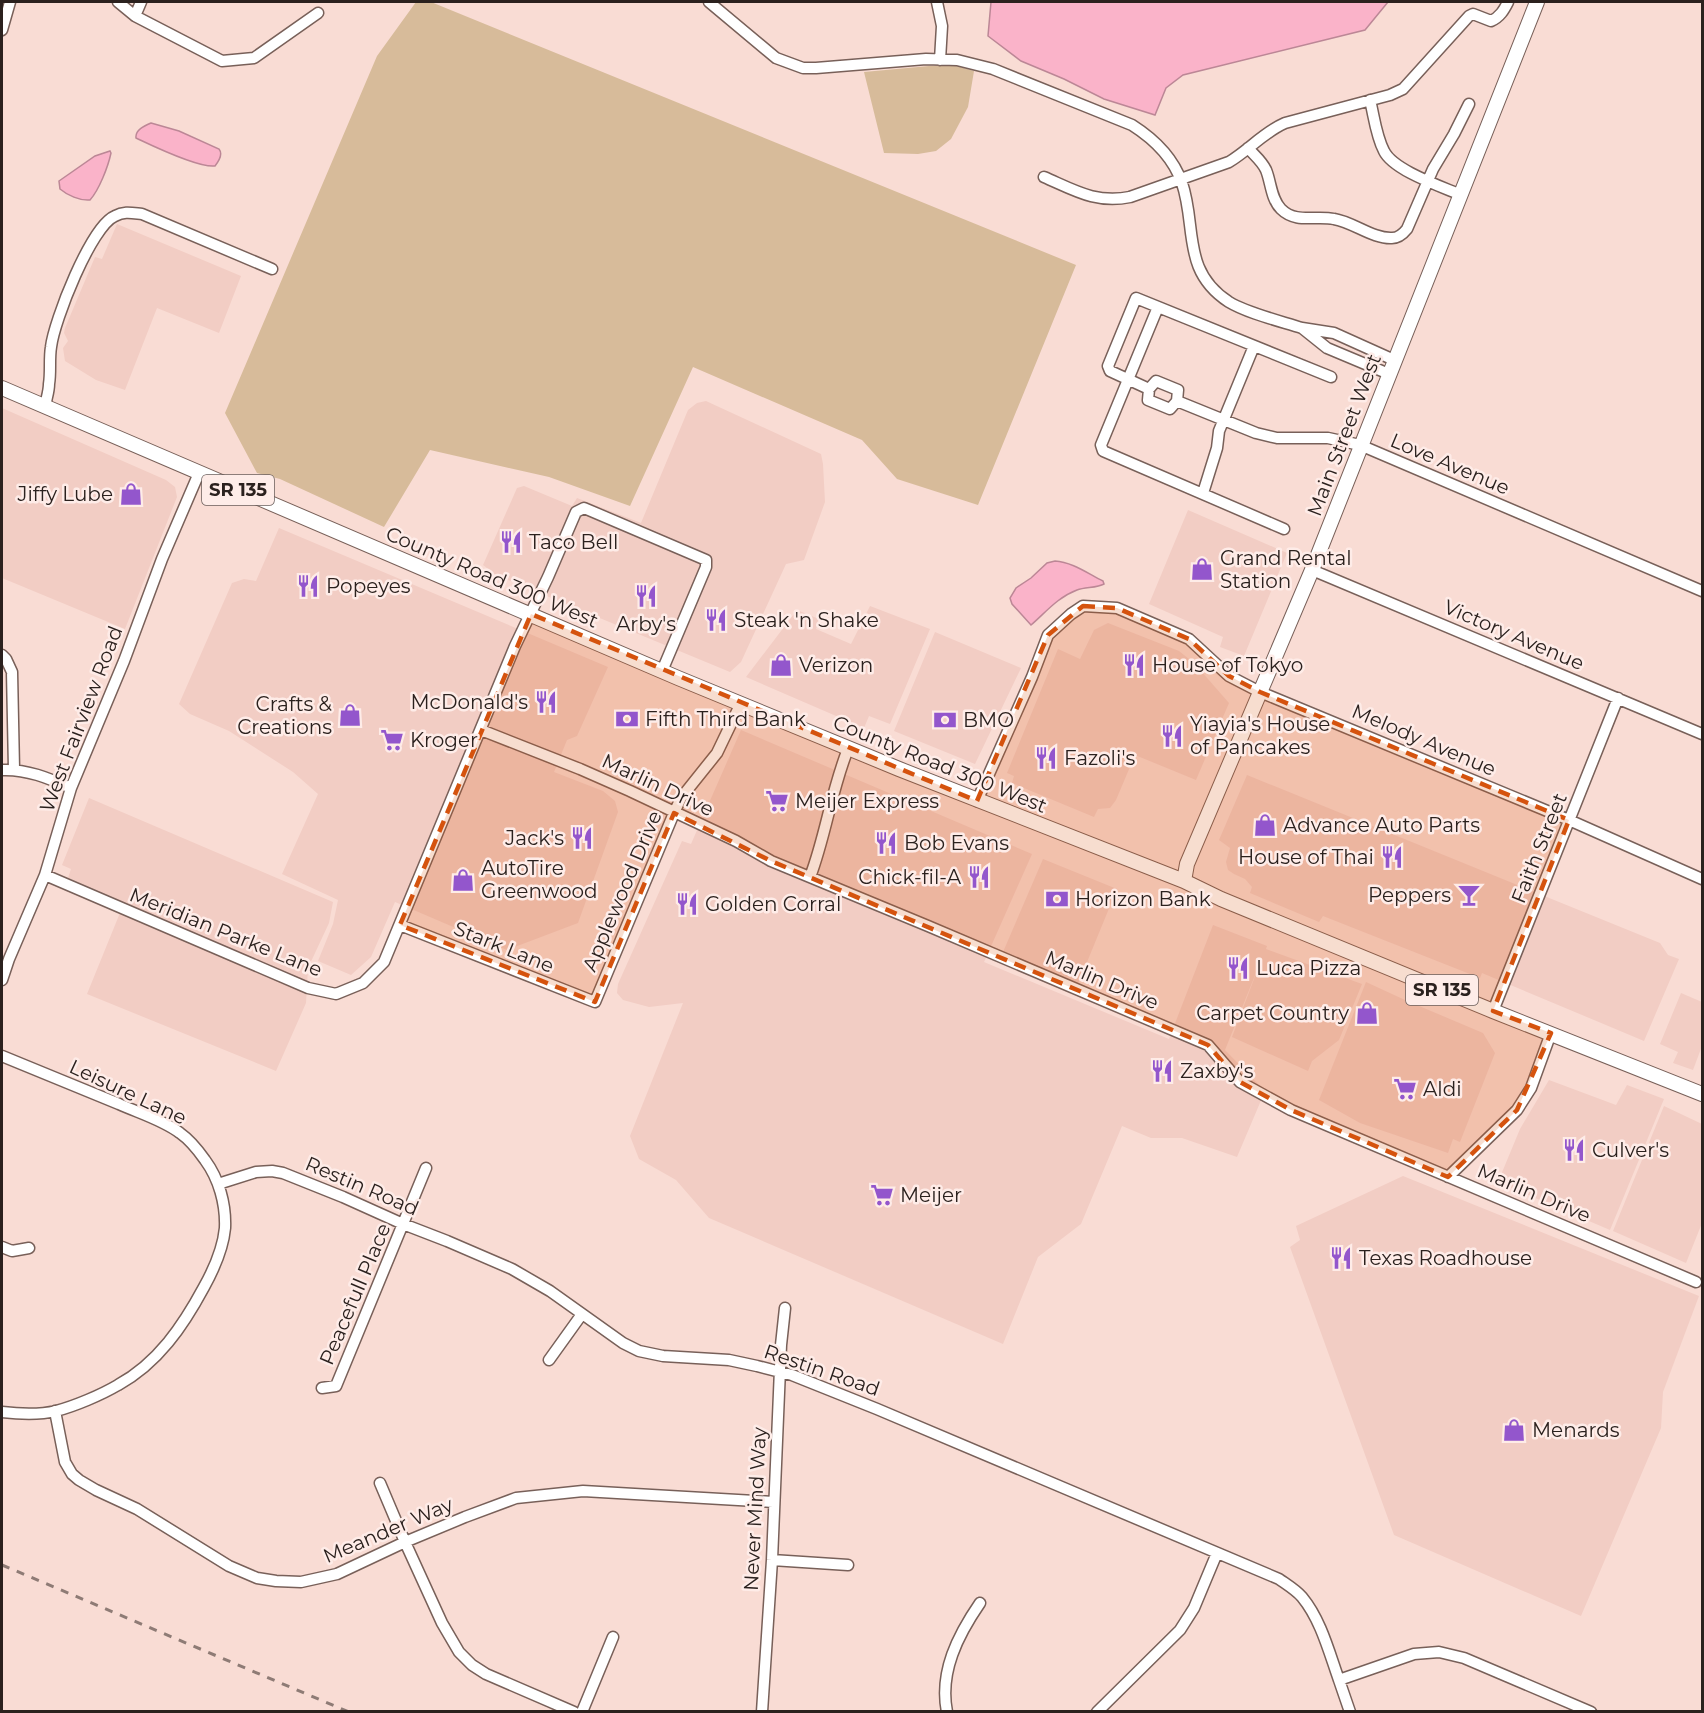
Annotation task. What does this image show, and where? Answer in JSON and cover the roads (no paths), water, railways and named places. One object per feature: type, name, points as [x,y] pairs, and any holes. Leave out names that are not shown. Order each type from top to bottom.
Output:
[{"type":"main road","name":"Main Street West","points":[[1184,881],[1187,864],[1312,570],[1537,2]]},
{"type":"main road","name":"County Road 300 West","points":[[2,388],[848,749],[1184,881],[1221,899],[1493,1011],[1702,1094]]},
{"type":"street","points":[[2,30],[10,2]]},
{"type":"street","points":[[118,2],[135,16],[222,62],[254,58],[318,13]]},
{"type":"street","points":[[135,16],[141,2]]},
{"type":"street","points":[[709,2],[776,58],[802,68],[926,59],[957,60],[993,69],[1132,125],[1161,146],[1174,166],[1186,201],[1195,261],[1201,274],[1214,290],[1229,302],[1243,308],[1302,328],[1334,333],[1394,360]]},
{"type":"street","points":[[937,2],[942,26],[940,60]]},
{"type":"street","points":[[1044,177],[1088,196],[1116,200],[1229,162],[1271,129],[1285,123],[1390,95],[1403,89],[1469,16],[1473,14],[1491,21],[1497,19],[1508,2]]},
{"type":"street","points":[[1370,100],[1384,152],[1396,165],[1461,195]]},
{"type":"street","points":[[1248,148],[1266,170],[1275,199],[1284,212],[1301,219],[1335,219],[1389,239],[1400,236],[1407,229],[1433,169],[1469,104]]},
{"type":"street","points":[[45,407],[50,384],[51,347],[54,332],[80,263],[97,232],[113,216],[127,212],[142,214],[272,269]]},
{"type":"street","name":"Love Avenue","points":[[1149,389],[1110,371],[1108,366],[1136,298],[1158,307]]},
{"type":"street","points":[[1284,529],[1103,451],[1101,445],[1158,307],[1331,377]]},
{"type":"street","points":[[1302,328],[1327,348],[1389,374]]},
{"type":"street","points":[[1203,493],[1217,448],[1219,431],[1254,345]]},
{"type":"street","name":"Love Avenue","points":[[1156,381],[1178,390],[1177,401],[1170,409],[1148,400],[1149,389],[1156,381]]},
{"type":"street","name":"Love Avenue","points":[[1177,401],[1256,433],[1277,438],[1329,438],[1360,445],[1702,591]]},
{"type":"street","name":"West Fairview Road","points":[[2,980],[45,875],[70,788],[124,661],[162,559],[199,473]]},
{"type":"street","name":"Meridian Parke Lane","points":[[45,875],[308,988],[336,994],[363,984],[384,962],[515,647],[576,512],[580,509],[584,508],[706,560],[706,567],[662,671]]},
{"type":"street","name":"Victory Avenue","points":[[1312,570],[1702,734]]},
{"type":"street","name":"Melody Avenue","points":[[977,801],[1032,677],[1048,635],[1083,606],[1117,608],[1189,639],[1228,676],[1260,692],[1569,820],[1702,879]]},
{"type":"street","points":[[2,655],[12,672],[14,769]]},
{"type":"street","name":"Faith Street","points":[[1493,1011],[1618,698]]},
{"type":"street","name":"Applewood Drive","points":[[595,1002],[681,798],[717,753],[741,703]]},
{"type":"street","name":"Marlin Drive","points":[[481,730],[599,777],[771,861],[1208,1045],[1240,1082],[1291,1110],[1696,1282]]},
{"type":"street","points":[[810,877],[819,855],[839,773],[848,749]]},
{"type":"street","points":[[2,770],[14,769],[40,775],[70,788]]},
{"type":"street","name":"Stark Lane","points":[[400,925],[595,1002]]},
{"type":"street","points":[[1448,1177],[1517,1110],[1531,1088],[1551,1033]]},
{"type":"street","name":"Leisure Lane","points":[[2,1056],[142,1114],[172,1128],[186,1138],[203,1158],[218,1184],[225,1226],[221,1250],[206,1284],[176,1333],[147,1365],[124,1381],[99,1394],[55,1411],[15,1414],[2,1412]]},
{"type":"street","name":"Peacefull Place","points":[[322,1388],[336,1386],[426,1168]]},
{"type":"street","name":"Restin Road","points":[[218,1184],[256,1172],[278,1172],[512,1269],[550,1292],[623,1343],[639,1351],[663,1356],[729,1360],[780,1371],[877,1409],[1279,1579],[1301,1596],[1317,1622],[1340,1680]]},
{"type":"street","points":[[2,1247],[12,1251],[29,1248]]},
{"type":"street","name":"Never Mind Way","points":[[762,1712],[772,1560],[780,1371],[786,1308]]},
{"type":"street","points":[[549,1360],[582,1314]]},
{"type":"street","name":"Meander Way","points":[[55,1411],[64,1462],[79,1480],[137,1509],[229,1566],[256,1578],[276,1581],[302,1582],[337,1574],[405,1542],[516,1498],[584,1491],[773,1502]]},
{"type":"street","points":[[380,1482],[449,1637],[464,1657],[486,1674],[574,1712]]},
{"type":"street","points":[[1097,1712],[1180,1630],[1194,1608],[1217,1553]]},
{"type":"street","points":[[772,1560],[848,1565]]},
{"type":"street","points":[[947,1712],[944,1688],[948,1670],[961,1633],[980,1603]]},
{"type":"street","points":[[582,1712],[613,1637]]},
{"type":"street","points":[[1350,1712],[1340,1680],[1414,1654],[1439,1652],[1464,1658],[1591,1712]]},
{"type":"railway","points":[[2,1565],[349,1712]]},
{"type":"place","name":"Jiffy Lube","points":[[131,494]]},
{"type":"place","name":"Taco Bell","points":[[511,542]]},
{"type":"place","name":"Grand Rental Station","points":[[1202,569]]},
{"type":"place","name":"Popeyes","points":[[308,586]]},
{"type":"place","name":"Arby's","points":[[646,596]]},
{"type":"place","name":"Steak 'n Shake","points":[[716,620]]},
{"type":"place","name":"Verizon","points":[[781,665]]},
{"type":"place","name":"House of Tokyo","points":[[1134,665]]},
{"type":"place","name":"McDonald's","points":[[546,702]]},
{"type":"place","name":"Crafts & Creations","points":[[350,715]]},
{"type":"place","name":"Fifth Third Bank","points":[[627,719]]},
{"type":"place","name":"BMO","points":[[945,720]]},
{"type":"place","name":"Yiayia's House of Pancakes","points":[[1172,736]]},
{"type":"place","name":"Kroger","points":[[392,740]]},
{"type":"place","name":"Fazoli's","points":[[1046,758]]},
{"type":"place","name":"Meijer Express","points":[[777,801]]},
{"type":"place","name":"Advance Auto Parts","points":[[1265,825]]},
{"type":"place","name":"Jack's","points":[[582,838]]},
{"type":"place","name":"Bob Evans","points":[[886,843]]},
{"type":"place","name":"House of Thai","points":[[1392,857]]},
{"type":"place","name":"Chick-fil-A","points":[[979,877]]},
{"type":"place","name":"AutoTire Greenwood","points":[[463,880]]},
{"type":"place","name":"Peppers","points":[[1469,895]]},
{"type":"place","name":"Horizon Bank","points":[[1057,899]]},
{"type":"place","name":"Golden Corral","points":[[687,904]]},
{"type":"place","name":"Luca Pizza","points":[[1238,968]]},
{"type":"place","name":"Carpet Country","points":[[1367,1013]]},
{"type":"place","name":"Zaxby's","points":[[1162,1071]]},
{"type":"place","name":"Aldi","points":[[1405,1089]]},
{"type":"place","name":"Culver's","points":[[1574,1150]]},
{"type":"place","name":"Meijer","points":[[882,1195]]},
{"type":"place","name":"Texas Roadhouse","points":[[1341,1258]]},
{"type":"place","name":"Menards","points":[[1514,1430]]}]
